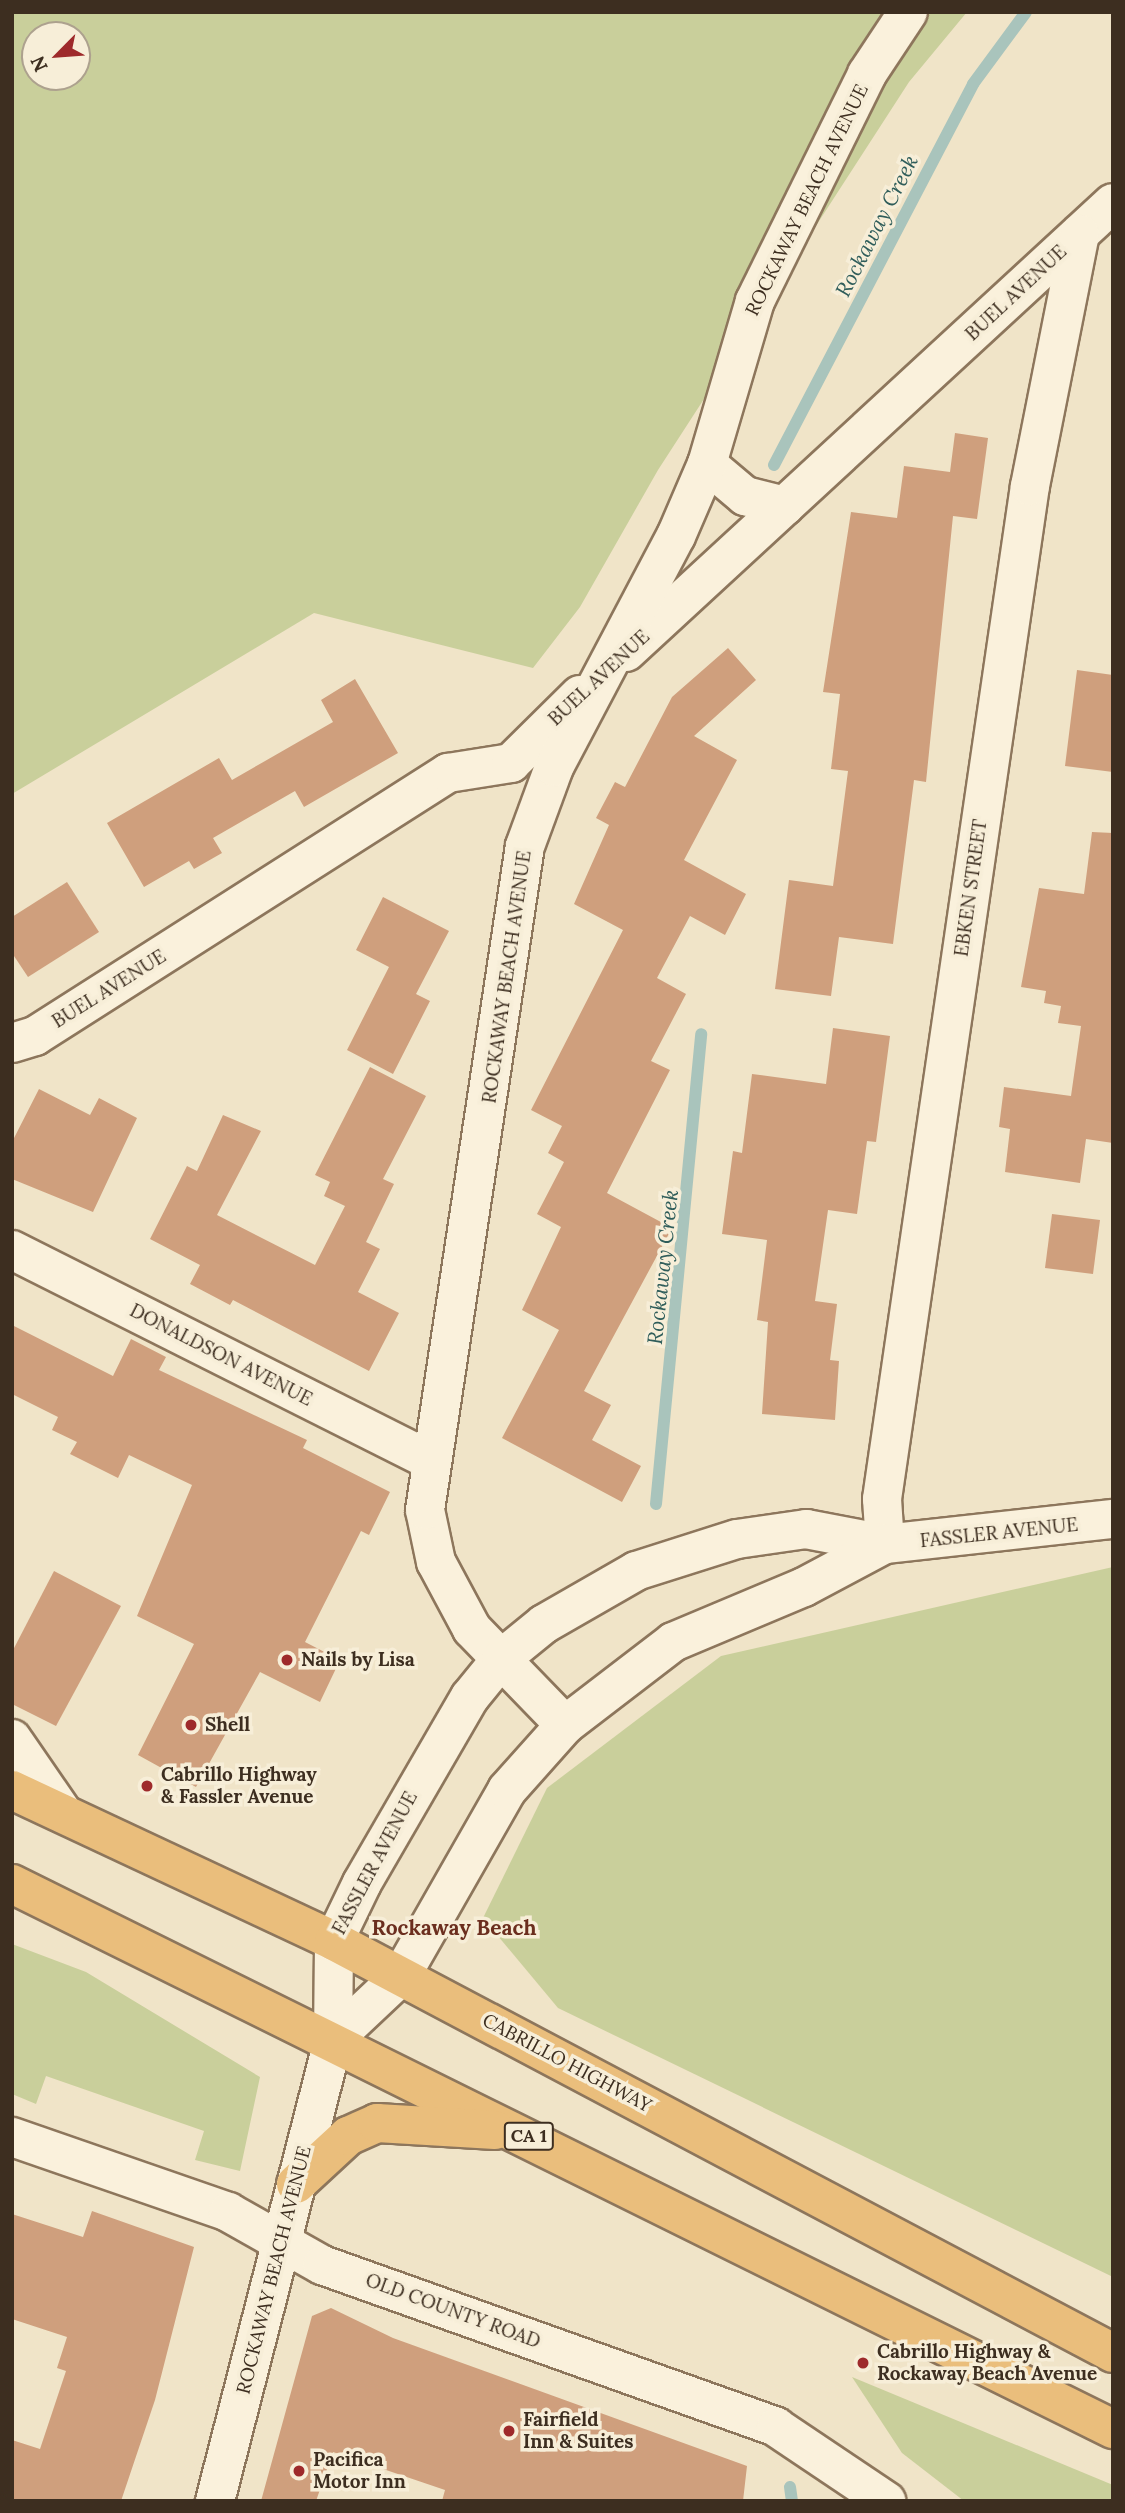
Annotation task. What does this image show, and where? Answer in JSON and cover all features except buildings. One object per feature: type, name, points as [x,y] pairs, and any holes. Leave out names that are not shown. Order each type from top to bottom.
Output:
[{"type":"highway","name":"CABRILLO HIGHWAY","points":[[12,1790],[334,1941],[1113,2353]]},
{"type":"highway","name":"CA 1","points":[[12,1884],[525,2134],[1113,2429]]},
{"type":"highway","points":[[296,2184],[348,2136],[377,2123],[525,2134]]},
{"type":"street","name":"ROCKAWAY BEACH AVENUE","points":[[565,1725],[472,1629],[436,1562],[425,1510],[429,1460],[479,1177],[525,846],[554,767],[605,671],[707,464],[755,301],[867,74],[908,12]]},
{"type":"street","name":"BUEL AVENUE","points":[[12,1043],[35,1036],[448,774],[510,762],[605,671],[1113,203]]},
{"type":"street","name":"EBKEN STREET","points":[[885,1544],[882,1499],[1030,486],[1080,234]]},
{"type":"street","points":[[707,464],[745,496],[785,506]]},
{"type":"street","name":"DONALDSON AVENUE","points":[[12,1250],[429,1460]]},
{"type":"street","name":"FASSLER AVENUE","points":[[333,2040],[334,1941],[440,1741],[501,1659],[590,1594],[684,1552],[806,1529],[885,1544],[1113,1519]]},
{"type":"street","name":"FASSLER AVENUE","points":[[333,2040],[401,1976],[507,1790],[565,1725],[673,1642],[804,1587],[885,1544]]},
{"type":"street","points":[[12,1739],[63,1814]]},
{"type":"street","name":"ROCKAWAY BEACH AVENUE","points":[[215,2501],[333,2040]]},
{"type":"street","name":"OLD COUNTY ROAD","points":[[12,2137],[228,2212],[322,2265],[776,2427],[886,2501]]},
{"type":"street","points":[[1062,2327],[1113,2336]]},
{"type":"green space","points":[[12,12],[967,12],[909,82],[658,470],[580,607],[533,668],[314,613],[12,794]]},
{"type":"green space","points":[[1113,1567],[1113,2277],[558,2008],[483,1918],[547,1788],[721,1656]]},
{"type":"green space","points":[[12,1944],[86,1972],[260,2077],[240,2171],[195,2160],[204,2131],[46,2076],[36,2104],[12,2094]]},
{"type":"green space","points":[[852,2377],[1113,2485],[1113,2501],[964,2501],[902,2453]]},
{"type":"waterway","name":"Rockaway Creek","points":[[774,465],[973,84],[1026,12]]},
{"type":"waterway","name":"Rockaway Creek","points":[[656,1504],[701,1034]]},
{"type":"waterway","name":"Rockaway Creek","points":[[790,2487],[792,2501]]},
{"type":"place","name":"Nails by Lisa","points":[[287,1660]]},
{"type":"place","name":"Shell","points":[[191,1725]]},
{"type":"place","name":"Cabrillo Highway & Fassler Avenue","points":[[147,1786]]},
{"type":"place","name":"Cabrillo Highway & Rockaway Beach Avenue","points":[[863,2363]]},
{"type":"place","name":"Fairfield Inn & Suites","points":[[509,2431]]},
{"type":"place","name":"Pacifica Motor Inn","points":[[299,2471]]},
{"type":"district","name":"Rockaway Beach","points":[[454,1928]]}]
